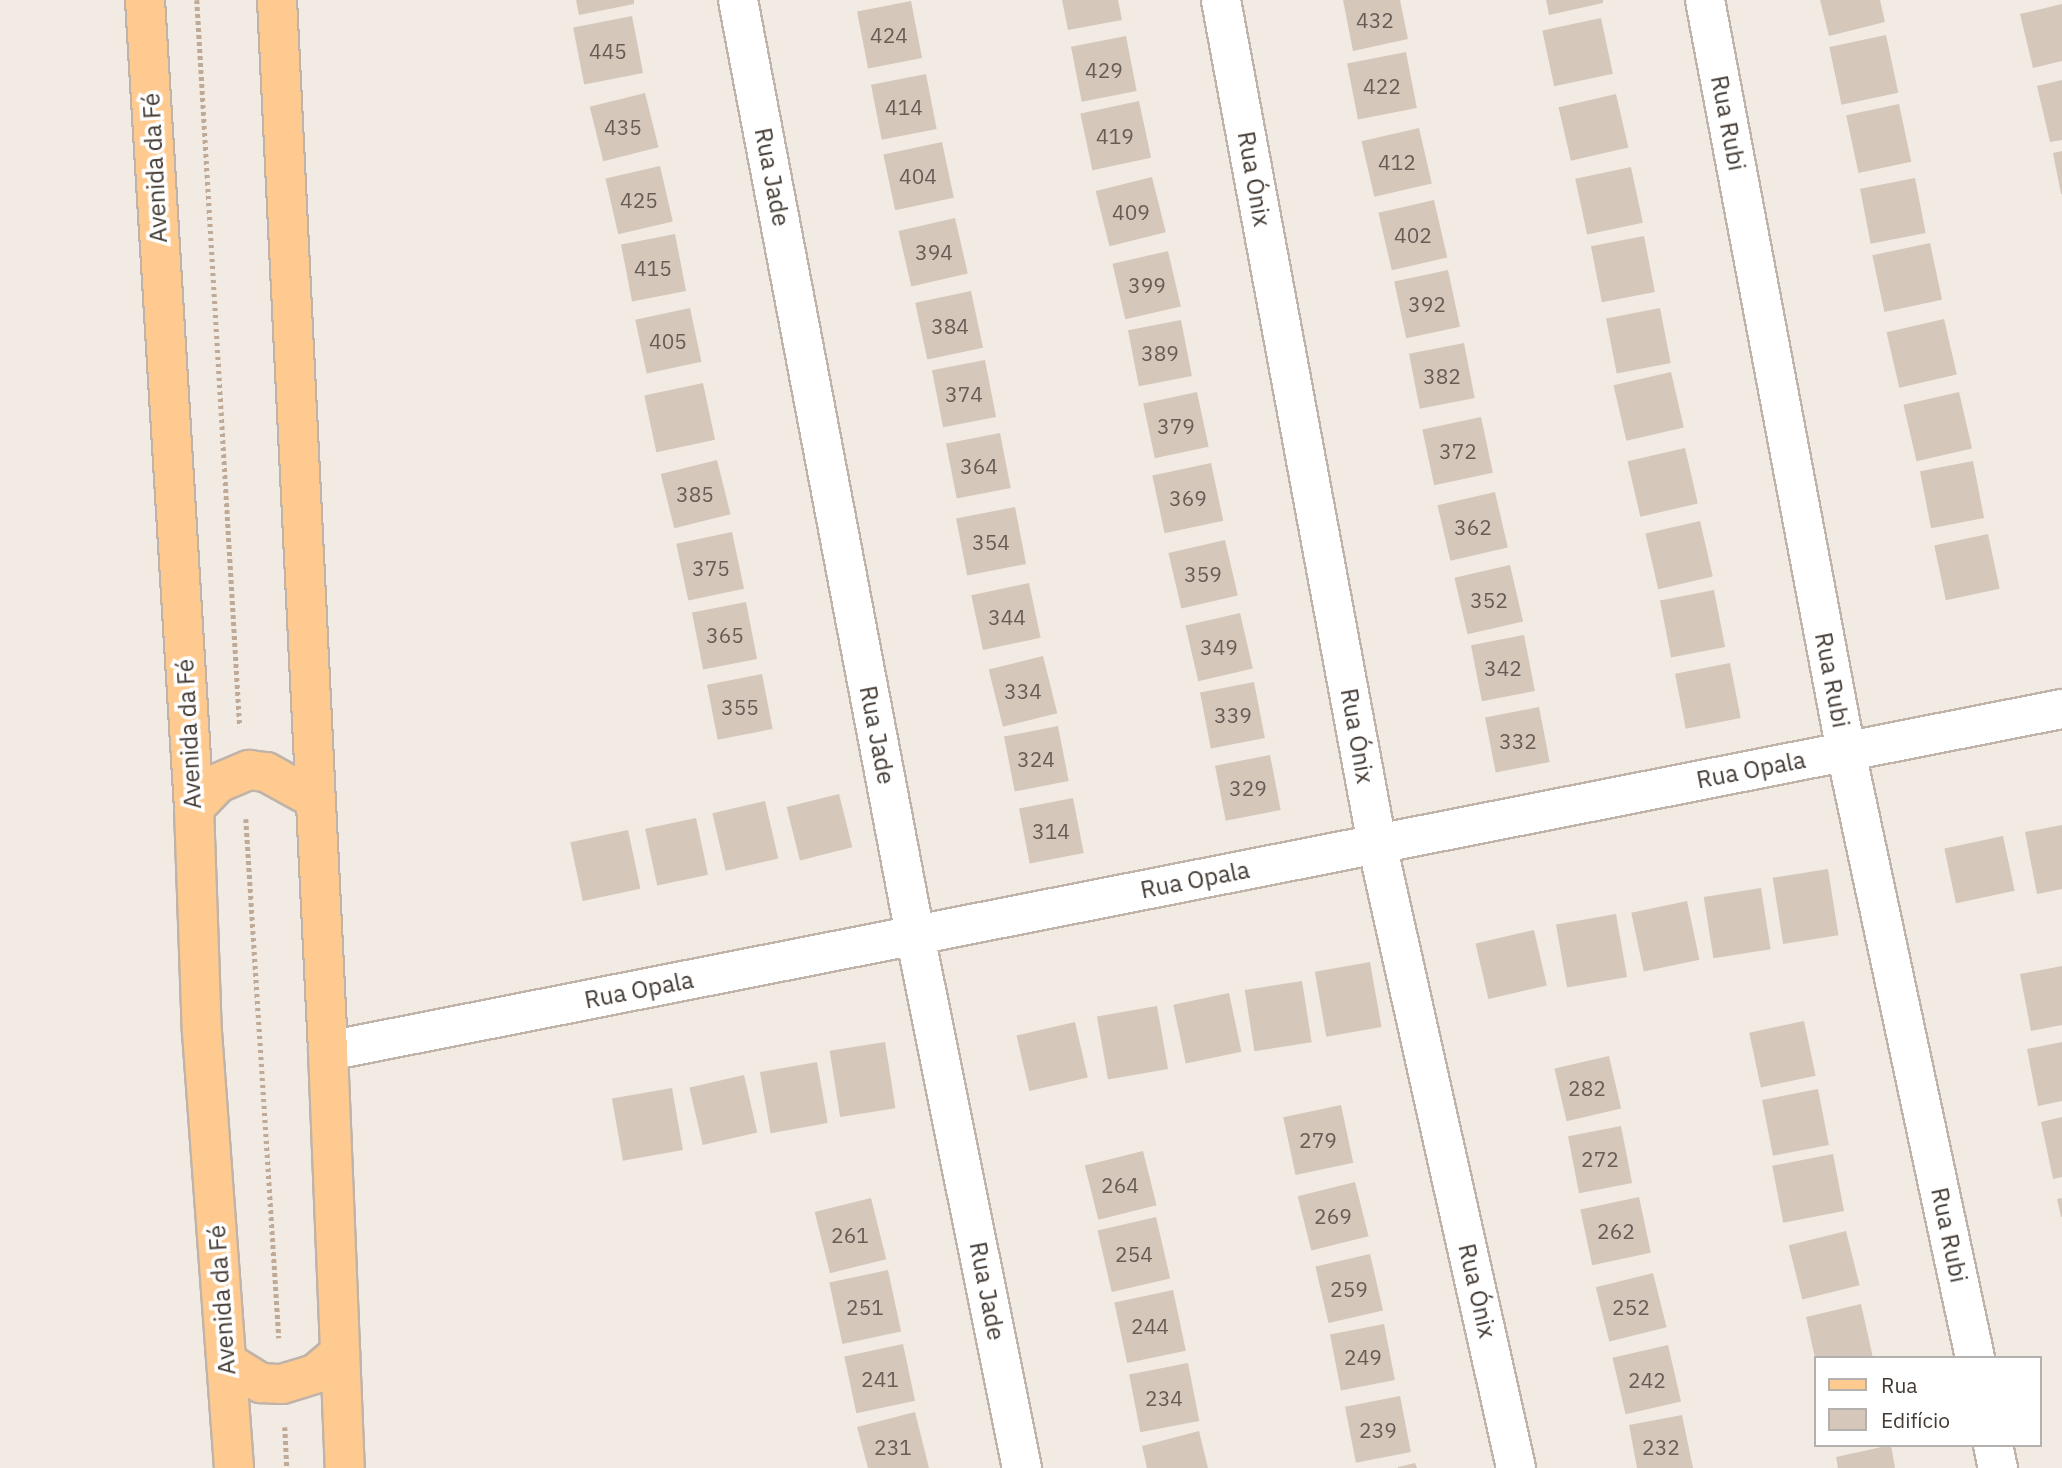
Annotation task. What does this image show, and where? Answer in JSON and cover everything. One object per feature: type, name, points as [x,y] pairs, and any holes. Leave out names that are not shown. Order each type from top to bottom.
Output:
[{"type":"main road","name":"Avenida da Fé","points":[[145,0],[194,808],[202,1032],[234,1468]]},
{"type":"main road","points":[[277,0],[328,1051],[345,1468]]},
{"type":"main road","points":[[194,808],[218,783],[249,770],[266,772],[315,799]]},
{"type":"main road","points":[[227,1363],[261,1382],[282,1384],[315,1374],[340,1353]]},
{"type":"street","name":"Rua Jade","points":[[738,0],[915,935],[1022,1468]]},
{"type":"street","name":"Rua Ónix","points":[[1221,0],[1377,844],[1516,1468]]},
{"type":"street","name":"Rua Rubi","points":[[1705,0],[1846,752],[1975,1356]]},
{"type":"street","name":"Rua Opala","points":[[328,1051],[2062,709]]},
{"type":"street","points":[[1993,1447],[1998,1468]]},
{"type":"building","points":[[576,0],[634,0],[634,4],[579,15]]},
{"type":"building","points":[[1062,0],[1118,0],[1122,20],[1068,30]]},
{"type":"building","points":[[1343,0],[1400,0],[1408,39],[1353,51]]},
{"type":"building","points":[[1546,0],[1603,0],[1603,3],[1549,15]]},
{"type":"building","points":[[1820,0],[1880,0],[1885,22],[1829,36]]},
{"type":"building","points":[[911,1],[922,58],[868,68],[857,11]]},
{"type":"building","points":[[2062,4],[2062,61],[2033,68],[2020,14]]},
{"type":"building","points":[[632,16],[643,73],[584,84],[573,27]]},
{"type":"building","points":[[1601,18],[1613,74],[1554,86],[1542,30]]},
{"type":"building","points":[[1886,35],[1898,93],[1842,105],[1829,47]]},
{"type":"building","points":[[1126,36],[1137,91],[1082,102],[1071,47]]},
{"type":"building","points":[[1406,52],[1417,108],[1358,119],[1347,63]]},
{"type":"building","points":[[926,74],[937,129],[882,140],[871,85]]},
{"type":"building","points":[[2062,80],[2062,140],[2050,142],[2037,86]]},
{"type":"building","points":[[645,93],[659,147],[603,161],[590,107]]},
{"type":"building","points":[[1616,94],[1628,148],[1571,161],[1559,107]]},
{"type":"building","points":[[1139,101],[1151,158],[1092,170],[1080,113]]},
{"type":"building","points":[[1899,104],[1911,162],[1858,173],[1846,115]]},
{"type":"building","points":[[1419,128],[1432,184],[1374,197],[1362,141]]},
{"type":"building","points":[[942,142],[954,198],[895,210],[883,154]]},
{"type":"building","points":[[2062,151],[2062,194],[2061,194],[2053,153]]},
{"type":"building","points":[[660,166],[673,222],[618,234],[605,179]]},
{"type":"building","points":[[1631,167],[1643,223],[1587,235],[1575,179]]},
{"type":"building","points":[[1152,177],[1166,232],[1110,246],[1096,191]]},
{"type":"building","points":[[1915,178],[1926,233],[1871,244],[1860,189]]},
{"type":"building","points":[[1434,200],[1447,257],[1392,270],[1378,213]]},
{"type":"building","points":[[955,218],[968,274],[911,287],[898,231]]},
{"type":"building","points":[[675,234],[686,291],[632,301],[621,244]]},
{"type":"building","points":[[1644,236],[1655,292],[1602,302],[1591,246]]},
{"type":"building","points":[[1930,243],[1942,300],[1884,312],[1872,255]]},
{"type":"building","points":[[1168,251],[1181,307],[1125,319],[1112,264]]},
{"type":"building","points":[[1448,270],[1460,327],[1406,338],[1394,281]]},
{"type":"building","points":[[971,291],[983,348],[927,360],[915,303]]},
{"type":"building","points":[[690,308],[701,362],[647,373],[635,320]]},
{"type":"building","points":[[1660,308],[1671,363],[1617,373],[1606,318]]},
{"type":"building","points":[[1944,319],[1957,375],[1899,388],[1887,332]]},
{"type":"building","points":[[1181,320],[1192,376],[1139,386],[1128,330]]},
{"type":"building","points":[[1464,343],[1475,398],[1420,409],[1409,354]]},
{"type":"building","points":[[985,360],[996,417],[943,427],[932,370]]},
{"type":"building","points":[[1671,372],[1684,428],[1626,441],[1614,385]]},
{"type":"building","points":[[703,383],[715,440],[656,452],[644,395]]},
{"type":"building","points":[[1197,392],[1209,447],[1155,458],[1143,403]]},
{"type":"building","points":[[1959,392],[1972,449],[1917,461],[1903,405]]},
{"type":"building","points":[[1481,417],[1493,473],[1434,485],[1422,429]]},
{"type":"building","points":[[1000,433],[1011,488],[957,498],[946,443]]},
{"type":"building","points":[[1685,448],[1698,504],[1640,517],[1628,461]]},
{"type":"building","points":[[717,460],[731,514],[674,528],[661,474]]},
{"type":"building","points":[[1973,461],[1984,518],[1931,528],[1920,471]]},
{"type":"building","points":[[1211,463],[1223,521],[1165,533],[1152,475]]},
{"type":"building","points":[[1495,492],[1508,548],[1450,561],[1438,505]]},
{"type":"building","points":[[1015,507],[1026,564],[967,575],[956,518]]},
{"type":"building","points":[[1700,521],[1713,577],[1658,589],[1645,534]]},
{"type":"building","points":[[732,532],[744,589],[688,601],[676,544]]},
{"type":"building","points":[[1988,534],[2000,589],[1946,600],[1934,545]]},
{"type":"building","points":[[1225,540],[1238,596],[1181,609],[1168,553]]},
{"type":"building","points":[[1510,565],[1523,622],[1468,634],[1454,578]]},
{"type":"building","points":[[1029,583],[1041,638],[983,650],[971,595]]},
{"type":"building","points":[[1714,590],[1725,647],[1671,657],[1660,600]]},
{"type":"building","points":[[746,602],[757,659],[703,669],[692,612]]},
{"type":"building","points":[[1240,613],[1253,669],[1198,681],[1185,626]]},
{"type":"building","points":[[1524,635],[1535,691],[1482,701],[1471,645]]},
{"type":"building","points":[[1043,656],[1057,713],[1003,727],[989,670]]},
{"type":"building","points":[[1730,663],[1741,718],[1686,729],[1675,674]]},
{"type":"building","points":[[762,674],[773,729],[718,740],[707,685]]},
{"type":"building","points":[[1254,682],[1265,738],[1211,748],[1200,692]]},
{"type":"building","points":[[1539,707],[1550,762],[1496,772],[1485,717]]},
{"type":"building","points":[[1058,726],[1069,781],[1015,791],[1004,736]]},
{"type":"building","points":[[1270,755],[1281,810],[1226,821],[1215,766]]},
{"type":"building","points":[[839,794],[852,847],[800,860],[787,807]]},
{"type":"building","points":[[1073,798],[1084,853],[1030,863],[1019,808]]},
{"type":"building","points":[[765,801],[778,858],[726,871],[712,813]]},
{"type":"building","points":[[696,818],[708,875],[657,886],[645,829]]},
{"type":"building","points":[[2062,825],[2062,889],[2037,894],[2025,832]]},
{"type":"building","points":[[628,830],[640,889],[583,901],[570,842]]},
{"type":"building","points":[[2003,836],[2015,891],[1956,903],[1944,848]]},
{"type":"building","points":[[1828,869],[1838,935],[1783,944],[1773,878]]},
{"type":"building","points":[[1761,888],[1771,949],[1713,958],[1704,897]]},
{"type":"building","points":[[1687,901],[1699,960],[1644,972],[1631,913]]},
{"type":"building","points":[[1616,914],[1627,977],[1567,988],[1556,925]]},
{"type":"building","points":[[1534,930],[1547,986],[1488,999],[1476,943]]},
{"type":"building","points":[[1370,962],[1381,1027],[1326,1037],[1315,972]]},
{"type":"building","points":[[2062,966],[2062,1025],[2031,1031],[2020,974]]},
{"type":"building","points":[[1302,981],[1312,1042],[1254,1051],[1245,990]]},
{"type":"building","points":[[1229,993],[1241,1052],[1186,1064],[1173,1005]]},
{"type":"building","points":[[1157,1006],[1168,1069],[1108,1080],[1097,1017]]},
{"type":"building","points":[[1804,1021],[1816,1076],[1761,1087],[1749,1033]]},
{"type":"building","points":[[1075,1022],[1088,1078],[1029,1091],[1017,1035]]},
{"type":"building","points":[[885,1042],[895,1108],[840,1117],[830,1051]]},
{"type":"building","points":[[2062,1042],[2062,1101],[2038,1106],[2027,1049]]},
{"type":"building","points":[[1609,1056],[1621,1109],[1567,1121],[1554,1069]]},
{"type":"building","points":[[817,1062],[828,1123],[771,1133],[760,1072]]},
{"type":"building","points":[[744,1075],[757,1132],[703,1145],[689,1088]]},
{"type":"building","points":[[672,1088],[683,1150],[623,1161],[612,1099]]},
{"type":"building","points":[[1818,1089],[1829,1145],[1773,1156],[1762,1100]]},
{"type":"building","points":[[1341,1105],[1353,1163],[1296,1175],[1283,1117]]},
{"type":"building","points":[[2062,1117],[2062,1177],[2053,1179],[2041,1122]]},
{"type":"building","points":[[1621,1126],[1632,1183],[1579,1193],[1568,1136]]},
{"type":"building","points":[[1143,1151],[1157,1205],[1098,1220],[1085,1166]]},
{"type":"building","points":[[1833,1154],[1844,1211],[1783,1223],[1772,1166]]},
{"type":"building","points":[[1355,1182],[1369,1236],[1311,1251],[1298,1196]]},
{"type":"building","points":[[1639,1197],[1651,1253],[1592,1265],[1580,1209]]},
{"type":"building","points":[[871,1198],[886,1259],[830,1273],[815,1212]]},
{"type":"building","points":[[2062,1198],[2062,1217],[2061,1217],[2057,1199]]},
{"type":"building","points":[[1156,1217],[1170,1278],[1112,1292],[1098,1230]]},
{"type":"building","points":[[1846,1231],[1860,1285],[1802,1300],[1789,1245]]},
{"type":"building","points":[[1370,1254],[1383,1311],[1328,1323],[1315,1267]]},
{"type":"building","points":[[888,1270],[901,1332],[842,1344],[829,1282]]},
{"type":"building","points":[[1653,1273],[1667,1327],[1609,1342],[1596,1287]]},
{"type":"building","points":[[1173,1290],[1186,1351],[1127,1363],[1114,1302]]},
{"type":"building","points":[[1861,1304],[1873,1356],[1815,1356],[1806,1317]]},
{"type":"building","points":[[1384,1324],[1395,1380],[1341,1390],[1330,1334]]},
{"type":"building","points":[[903,1344],[915,1401],[856,1413],[844,1356]]},
{"type":"building","points":[[1668,1345],[1681,1402],[1626,1414],[1612,1358]]},
{"type":"building","points":[[1188,1363],[1199,1421],[1140,1432],[1129,1374]]},
{"type":"building","points":[[1400,1396],[1411,1452],[1356,1463],[1345,1407]]},
{"type":"building","points":[[915,1412],[929,1468],[868,1468],[857,1427]]},
{"type":"building","points":[[1682,1415],[1693,1468],[1637,1468],[1629,1425]]},
{"type":"building","points":[[1199,1431],[1208,1468],[1147,1468],[1142,1446]]},
{"type":"building","points":[[1891,1447],[1895,1468],[1838,1468],[1836,1457]]},
{"type":"building","points":[[1415,1463],[1417,1468],[1398,1468],[1398,1467]]}]
